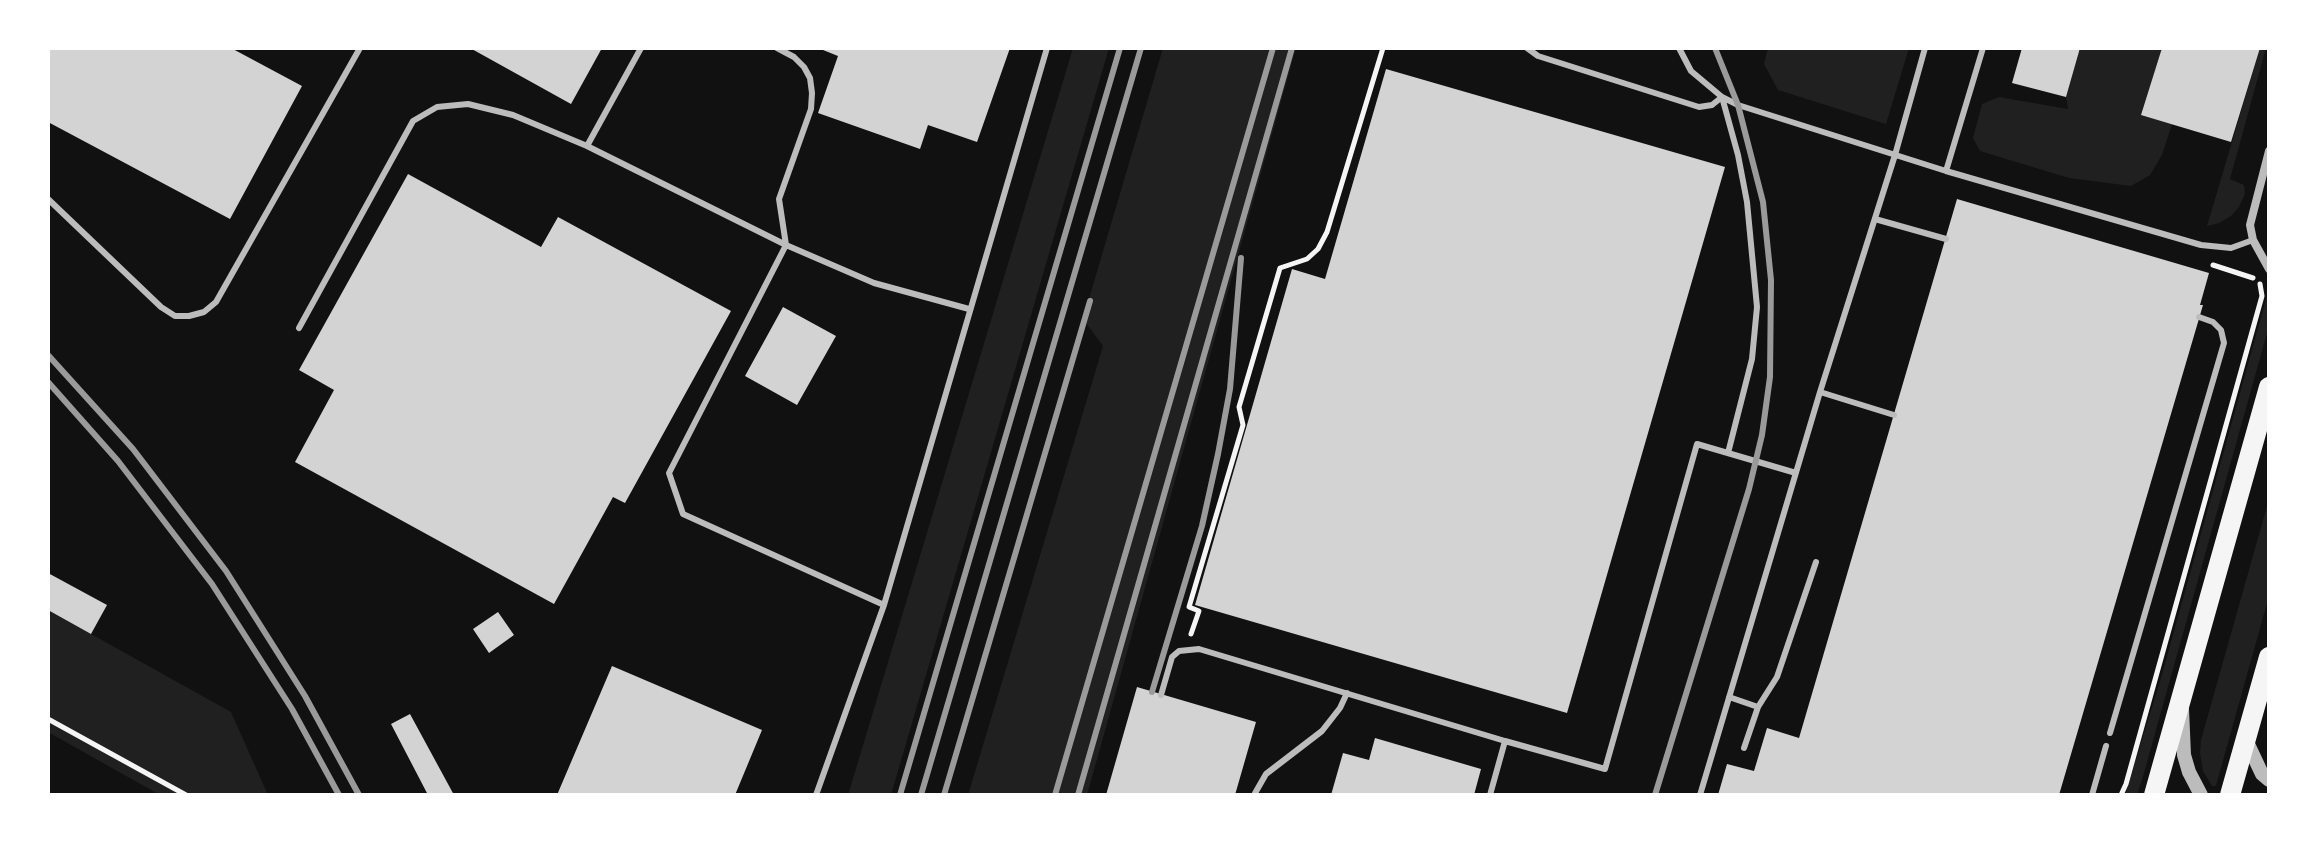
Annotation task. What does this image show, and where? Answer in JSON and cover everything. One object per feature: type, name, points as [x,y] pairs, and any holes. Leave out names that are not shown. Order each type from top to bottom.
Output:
[{"type":"main road","points":[[2154,795],[2269,387]]},
{"type":"main road","points":[[2230,795],[2269,657]]},
{"type":"street","points":[[2269,151],[2251,219],[2253,240],[2269,269]]},
{"type":"street","points":[[2182,697],[2184,755],[2201,795]]},
{"type":"street","points":[[2246,740],[2262,774],[2269,780]]},
{"type":"lane","points":[[48,199],[161,307],[175,316],[204,312],[216,302],[360,48]]},
{"type":"lane","points":[[587,146],[641,48]]},
{"type":"lane","points":[[777,48],[794,57],[804,67],[810,78],[812,93],[811,109],[779,199],[786,245],[669,473],[683,514],[884,605]]},
{"type":"lane","points":[[816,795],[884,605],[1047,48]]},
{"type":"lane","points":[[1527,48],[1538,56],[1699,107],[1712,105],[1722,97]]},
{"type":"lane","points":[[1679,48],[1691,71],[1722,97],[1753,110],[1946,171],[2201,245],[2231,248],[2253,240]]},
{"type":"lane","points":[[1700,795],[1925,48]]},
{"type":"lane","points":[[1946,171],[1983,48]]},
{"type":"lane","points":[[1722,97],[1747,202],[1757,307],[1752,359],[1728,453]]},
{"type":"lane","points":[[299,328],[413,121],[437,107],[468,104],[513,115],[587,146],[786,245],[874,283],[969,309]]},
{"type":"lane","points":[[1875,219],[1946,239]]},
{"type":"lane","points":[[2110,733],[2224,343],[2221,330],[2213,322],[2199,317]]},
{"type":"lane","points":[[1820,392],[1894,415]]},
{"type":"lane","points":[[1161,695],[1172,657],[1179,651],[1199,649],[1605,769],[1697,444],[1796,473]]},
{"type":"lane","points":[[1744,748],[1758,707],[1777,677],[1816,562]]},
{"type":"lane","points":[[1254,795],[1266,774],[1322,731],[1347,693]]},
{"type":"lane","points":[[1729,697],[1758,707]]},
{"type":"lane","points":[[1490,795],[1505,741]]},
{"type":"lane","points":[[2092,795],[2106,746]]},
{"type":"path","points":[[1187,649],[1199,611],[1189,607],[1243,425],[1239,407],[1280,268],[1307,259],[1318,249],[1327,232],[1383,48]]},
{"type":"path","points":[[2121,795],[2131,769],[2262,296],[2262,288],[2255,279],[2212,265]]},
{"type":"path","points":[[48,719],[186,795]]},
{"type":"shaded area","points":[[1073,48],[1109,48],[891,795],[848,795]]},
{"type":"shaded area","points":[[1163,48],[1296,48],[1087,795],[968,795],[1103,346],[1083,319]]},
{"type":"shaded area","points":[[1768,48],[1909,48],[1886,124],[1778,90],[1764,64]]},
{"type":"shaded area","points":[[2080,48],[2162,48],[2142,114],[2172,124],[2162,155],[2150,175],[2131,186],[2069,178],[1980,151],[1973,138],[1982,104],[1999,97],[2068,109],[2066,97]]},
{"type":"shaded area","points":[[2260,48],[2266,48],[2230,179],[2244,185],[2245,194],[2231,216],[2207,226]]},
{"type":"shaded area","points":[[2268,292],[2269,326],[2142,780],[2137,795],[2125,795],[2161,678]]},
{"type":"shaded area","points":[[2269,499],[2269,596],[2216,786],[2212,786],[2203,771],[2201,740]]},
{"type":"shaded area","points":[[48,610],[231,712],[268,795],[160,795],[48,732]]},
{"type":"building","points":[[48,48],[231,48],[302,86],[230,219],[48,122]]},
{"type":"building","points":[[470,48],[602,48],[571,104]]},
{"type":"building","points":[[818,48],[1010,48],[977,142],[928,125],[920,149],[818,113],[838,56]]},
{"type":"building","points":[[2022,48],[2080,48],[2066,97],[2012,83]]},
{"type":"building","points":[[2162,48],[2260,48],[2231,142],[2141,115]]},
{"type":"building","points":[[1386,69],[1725,167],[1567,713],[1195,605],[1292,269],[1325,279]]},
{"type":"building","points":[[408,174],[541,247],[558,217],[731,311],[625,503],[613,497],[554,604],[295,462],[334,390],[299,370]]},
{"type":"building","points":[[1957,199],[2209,273],[2200,305],[2203,305],[2059,795],[1718,795],[1727,764],[1754,771],[1767,728],[1799,738]]},
{"type":"building","points":[[783,307],[836,336],[797,405],[745,376]]},
{"type":"building","points":[[48,573],[107,605],[91,634],[48,610]]},
{"type":"building","points":[[498,612],[514,635],[489,653],[473,629]]},
{"type":"building","points":[[612,666],[762,730],[735,795],[557,795]]},
{"type":"building","points":[[1137,687],[1256,722],[1235,795],[1106,795]]},
{"type":"building","points":[[410,714],[454,795],[428,795],[391,724]]},
{"type":"building","points":[[1375,738],[1481,769],[1474,795],[1331,795],[1343,753],[1369,760]]},
{"type":"railway","points":[[900,795],[1120,48]]},
{"type":"railway","points":[[921,795],[1141,48]]},
{"type":"railway","points":[[1055,795],[1273,48]]},
{"type":"railway","points":[[1078,795],[1292,48]]},
{"type":"railway","points":[[1655,795],[1749,489],[1762,435],[1770,377],[1771,280],[1763,202],[1738,105],[1715,48]]},
{"type":"railway","points":[[1152,692],[1202,526],[1218,454],[1230,389],[1241,258]]},
{"type":"railway","points":[[944,795],[1090,301]]},
{"type":"railway","points":[[48,355],[133,449],[226,571],[305,696],[359,795]]},
{"type":"railway","points":[[48,382],[118,461],[212,584],[292,709],[339,795]]}]
